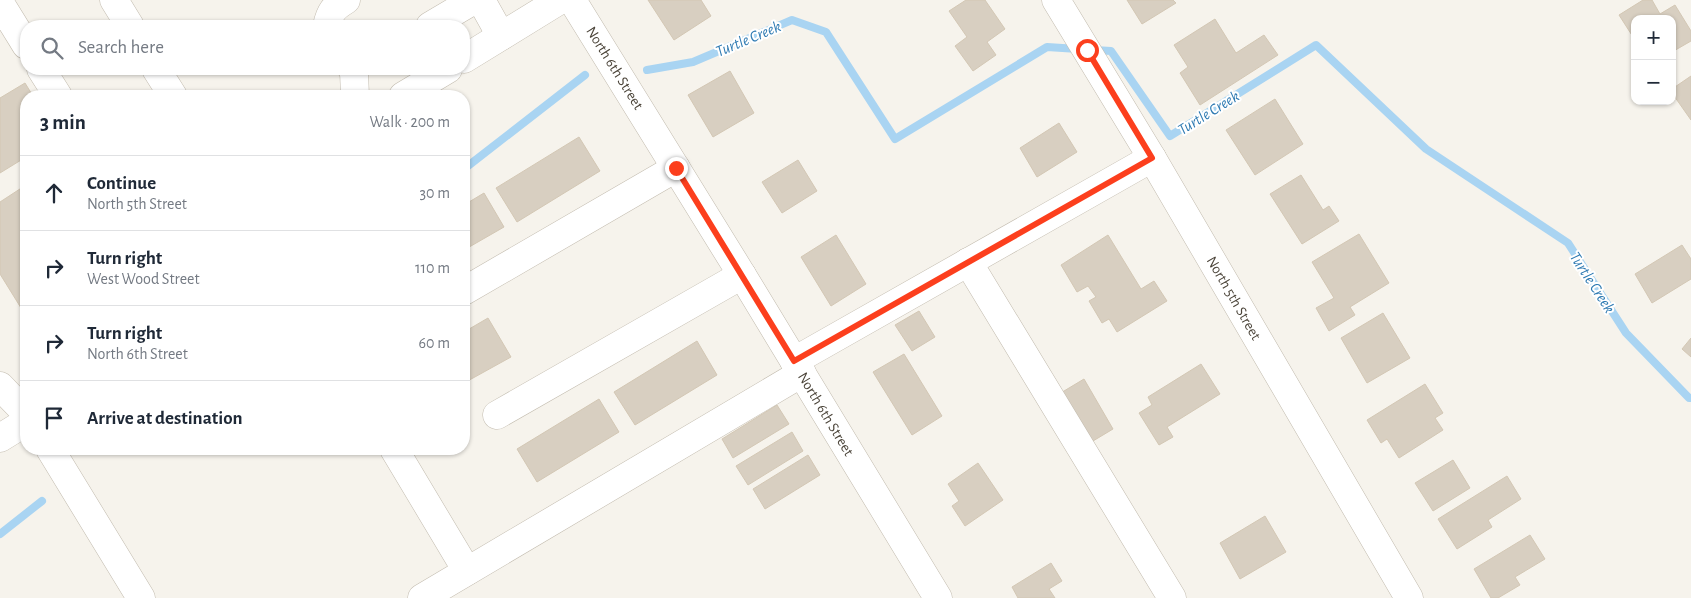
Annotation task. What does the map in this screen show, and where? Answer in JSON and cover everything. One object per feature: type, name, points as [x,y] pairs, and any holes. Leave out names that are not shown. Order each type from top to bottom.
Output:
[{"type":"street","points":[[114,0],[126,20]]},
{"type":"street","points":[[328,20],[330,14],[346,0]]},
{"type":"street","points":[[440,20],[474,0]]},
{"type":"street","points":[[482,0],[501,36]]},
{"type":"street","points":[[470,55],[560,0]]},
{"type":"street","name":"North 6th Street","points":[[572,0],[938,598]]},
{"type":"street","name":"North 5th Street","points":[[1056,0],[1152,158],[1409,598]]},
{"type":"street","points":[[0,3],[20,35]]},
{"type":"street","points":[[45,75],[54,90]]},
{"type":"street","points":[[160,75],[168,90]]},
{"type":"street","points":[[412,90],[438,75]]},
{"type":"street","points":[[422,598],[968,262],[1152,158]]},
{"type":"street","points":[[470,288],[676,168]]},
{"type":"street","points":[[968,262],[1172,598]]},
{"type":"street","points":[[497,415],[742,275]]},
{"type":"street","points":[[0,386],[20,407]]},
{"type":"street","points":[[0,438],[20,426]]},
{"type":"street","points":[[54,455],[140,598]]},
{"type":"street","points":[[398,455],[466,571]]},
{"type":"building","points":[[648,0],[701,0],[711,16],[674,40]]},
{"type":"building","points":[[966,0],[985,0],[1005,29],[987,42],[996,55],[973,71],[955,46],[967,37],[949,11]]},
{"type":"building","points":[[1127,0],[1173,0],[1176,3],[1142,24]]},
{"type":"building","points":[[1643,0],[1652,0],[1660,14],[1675,5],[1691,31],[1691,41],[1676,50],[1676,15],[1631,15],[1631,34],[1619,15]]},
{"type":"building","points":[[1215,19],[1236,53],[1264,35],[1278,55],[1200,105],[1180,73],[1188,67],[1174,45]]},
{"type":"building","points":[[730,71],[754,113],[713,137],[688,95]]},
{"type":"building","points":[[1691,76],[1691,120],[1676,99],[1676,86]]},
{"type":"building","points":[[25,83],[29,90],[20,90],[20,161],[0,173],[0,98]]},
{"type":"building","points":[[1275,99],[1303,144],[1255,175],[1226,130]]},
{"type":"building","points":[[1059,123],[1077,152],[1037,177],[1020,148]]},
{"type":"building","points":[[579,137],[600,171],[517,222],[496,188]]},
{"type":"building","points":[[798,160],[817,191],[782,213],[762,182]]},
{"type":"building","points":[[1301,175],[1323,210],[1329,206],[1339,221],[1302,244],[1270,194]]},
{"type":"building","points":[[20,189],[20,306],[0,274],[0,202]]},
{"type":"building","points":[[484,193],[504,227],[470,247],[470,201]]},
{"type":"building","points":[[1359,234],[1389,283],[1350,307],[1355,315],[1329,331],[1316,308],[1334,298],[1312,262]]},
{"type":"building","points":[[836,235],[866,284],[831,306],[801,257]]},
{"type":"building","points":[[1108,235],[1141,289],[1154,281],[1167,301],[1117,332],[1109,319],[1102,323],[1089,301],[1096,297],[1088,286],[1077,292],[1061,265]]},
{"type":"building","points":[[1682,245],[1691,259],[1691,279],[1652,303],[1635,274]]},
{"type":"building","points":[[919,311],[935,337],[912,351],[895,325]]},
{"type":"building","points":[[1383,313],[1410,358],[1367,383],[1341,338]]},
{"type":"building","points":[[488,318],[511,357],[470,380],[470,328]]},
{"type":"building","points":[[1691,338],[1691,357],[1682,349]]},
{"type":"building","points":[[697,341],[717,375],[635,425],[614,392]]},
{"type":"building","points":[[904,354],[942,416],[912,435],[873,372]]},
{"type":"building","points":[[1201,364],[1220,394],[1167,427],[1173,437],[1159,445],[1139,413],[1152,405],[1148,397]]},
{"type":"building","points":[[1084,379],[1113,429],[1088,444],[1059,394]]},
{"type":"building","points":[[1425,384],[1443,413],[1435,418],[1443,430],[1399,458],[1387,439],[1381,443],[1367,420]]},
{"type":"building","points":[[599,399],[619,432],[537,482],[517,449]]},
{"type":"building","points":[[777,405],[789,424],[733,458],[722,439]]},
{"type":"building","points":[[792,432],[803,451],[748,485],[736,466]]},
{"type":"building","points":[[808,455],[820,475],[765,509],[753,489]]},
{"type":"building","points":[[1453,460],[1470,488],[1433,511],[1415,483]]},
{"type":"building","points":[[978,463],[1003,500],[965,526],[952,506],[959,501],[948,484]]},
{"type":"building","points":[[1507,476],[1521,499],[1488,520],[1492,527],[1457,549],[1438,519]]},
{"type":"building","points":[[1265,516],[1286,552],[1240,579],[1220,543]]},
{"type":"building","points":[[1530,535],[1545,559],[1515,577],[1520,585],[1498,598],[1491,598],[1474,569]]},
{"type":"building","points":[[1051,563],[1062,581],[1049,589],[1055,598],[1018,598],[1012,587]]},
{"type":"waterway","name":"Turtle Creek","points":[[647,70],[693,62],[792,20],[826,32],[895,139],[1047,47],[1078,49]]},
{"type":"waterway","name":"Turtle Creek","points":[[1094,50],[1111,51],[1170,136],[1316,45],[1426,149],[1568,243],[1626,333],[1691,398]]},
{"type":"waterway","name":"Turtle Creek","points":[[470,164],[585,75]]},
{"type":"waterway","name":"Turtle Creek","points":[[0,534],[42,501]]},
{"type":"route","points":[[676,168],[794,361],[1152,158],[1087,50]]}]
